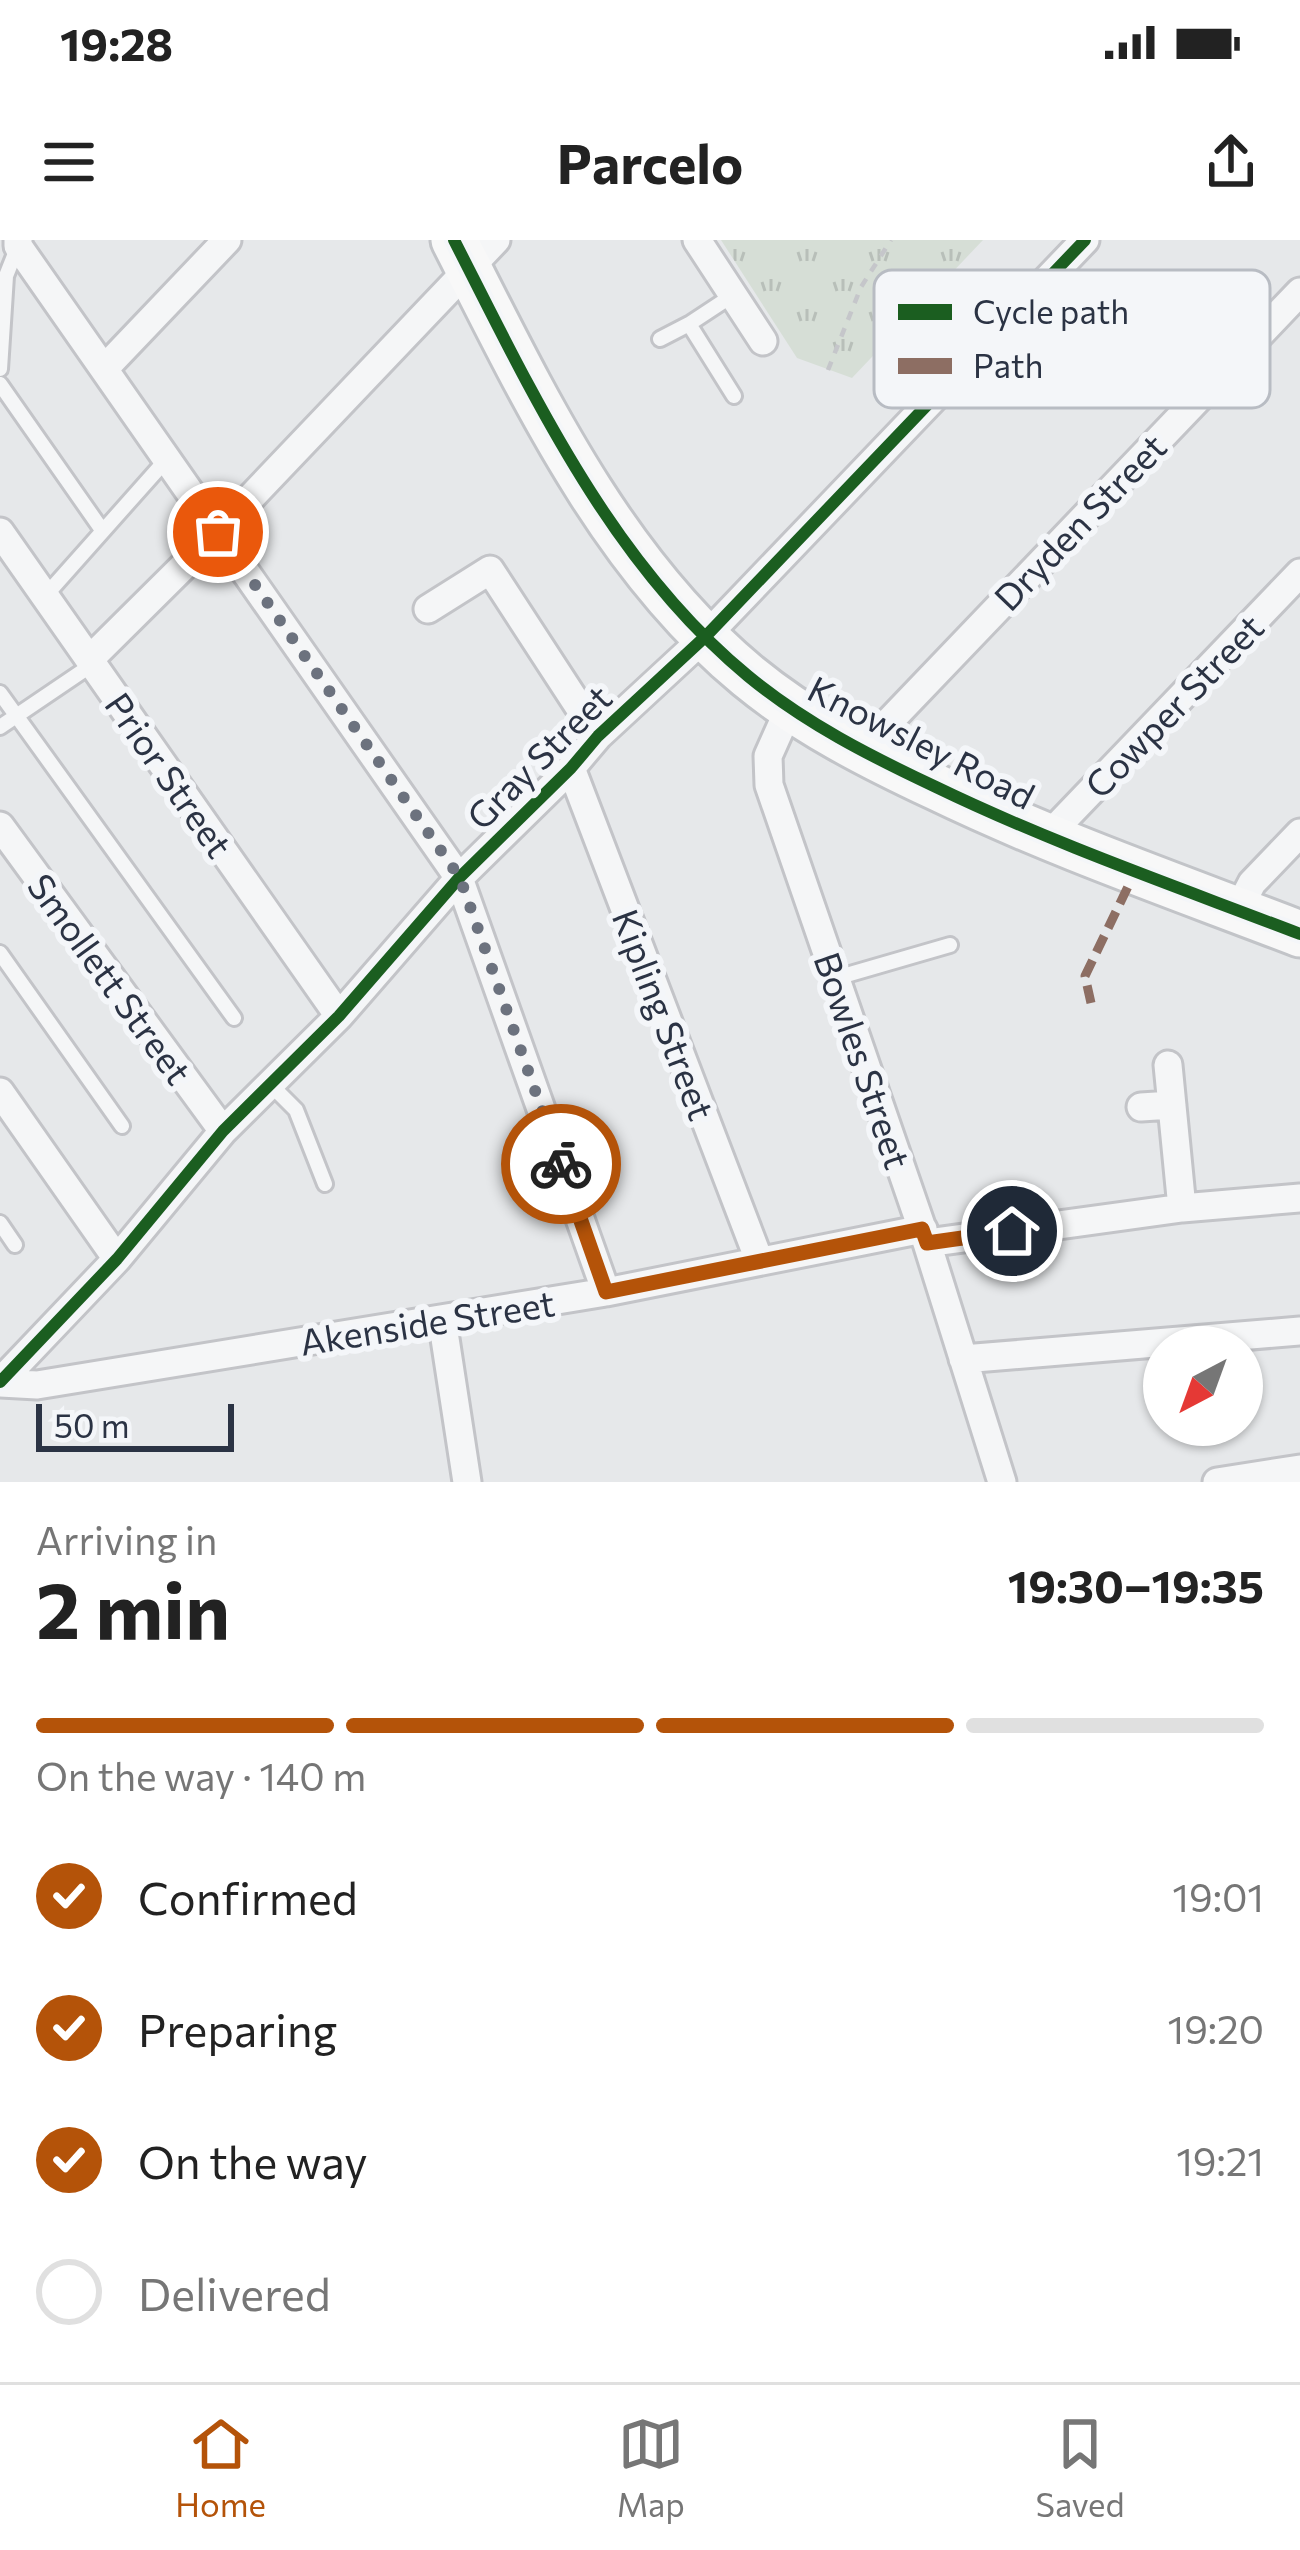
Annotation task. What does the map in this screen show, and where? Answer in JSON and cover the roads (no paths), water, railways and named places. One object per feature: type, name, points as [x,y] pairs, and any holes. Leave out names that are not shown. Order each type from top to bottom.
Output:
[{"type":"main road","name":"Knowsley Road","points":[[473,250],[588,490],[658,583],[706,636],[789,709],[861,752],[1046,838],[1300,934]]},
{"type":"street","points":[[104,369],[227,240]]},
{"type":"street","points":[[697,240],[763,341]]},
{"type":"street","name":"Gray Street","points":[[1056,270],[1085,240]]},
{"type":"street","points":[[18,243],[460,878],[606,1292]]},
{"type":"street","points":[[92,661],[218,532],[473,250]]},
{"type":"street","name":"Dryden Street","points":[[1270,323],[1300,292]]},
{"type":"street","name":"Gray Street","points":[[2,1374],[117,1259],[223,1131],[339,1016],[460,878],[572,768],[598,736],[706,636],[924,408]]},
{"type":"street","name":"Dryden Street","points":[[861,752],[1189,408]]},
{"type":"street","name":"Prior Street","points":[[0,532],[339,1016]]},
{"type":"street","points":[[428,609],[490,570],[598,736]]},
{"type":"street","name":"Cowper Street","points":[[1046,838],[1300,572]]},
{"type":"street","name":"Bowles Street","points":[[789,709],[768,756],[769,784],[925,1236],[1002,1482]]},
{"type":"street","name":"Kipling Street","points":[[572,768],[759,1260]]},
{"type":"street","name":"Smollett Street","points":[[0,826],[223,1131]]},
{"type":"street","points":[[1238,910],[1256,877],[1300,833]]},
{"type":"street","points":[[1168,1066],[1182,1208]]},
{"type":"street","points":[[0,1092],[117,1259]]},
{"type":"street","points":[[1142,1107],[1172,1105]]},
{"type":"street","name":"Akenside Street","points":[[2,1374],[37,1385],[606,1292],[759,1260],[925,1236],[1300,1198]]},
{"type":"street","points":[[442,1319],[467,1482]]},
{"type":"street","points":[[963,1359],[1300,1331]]},
{"type":"street","points":[[1217,1482],[1300,1469]]},
{"type":"lane","points":[[0,369],[6,276],[18,243]]},
{"type":"lane","points":[[660,339],[733,295]]},
{"type":"lane","points":[[689,324],[734,395]]},
{"type":"lane","points":[[0,384],[102,530]]},
{"type":"lane","points":[[46,595],[168,458]]},
{"type":"lane","points":[[0,727],[92,661]]},
{"type":"lane","points":[[0,693],[234,1018]]},
{"type":"lane","points":[[836,978],[950,945]]},
{"type":"lane","points":[[0,953],[122,1126]]},
{"type":"lane","points":[[270,1084],[296,1110],[326,1184]]},
{"type":"lane","points":[[0,1222],[15,1245]]}]
